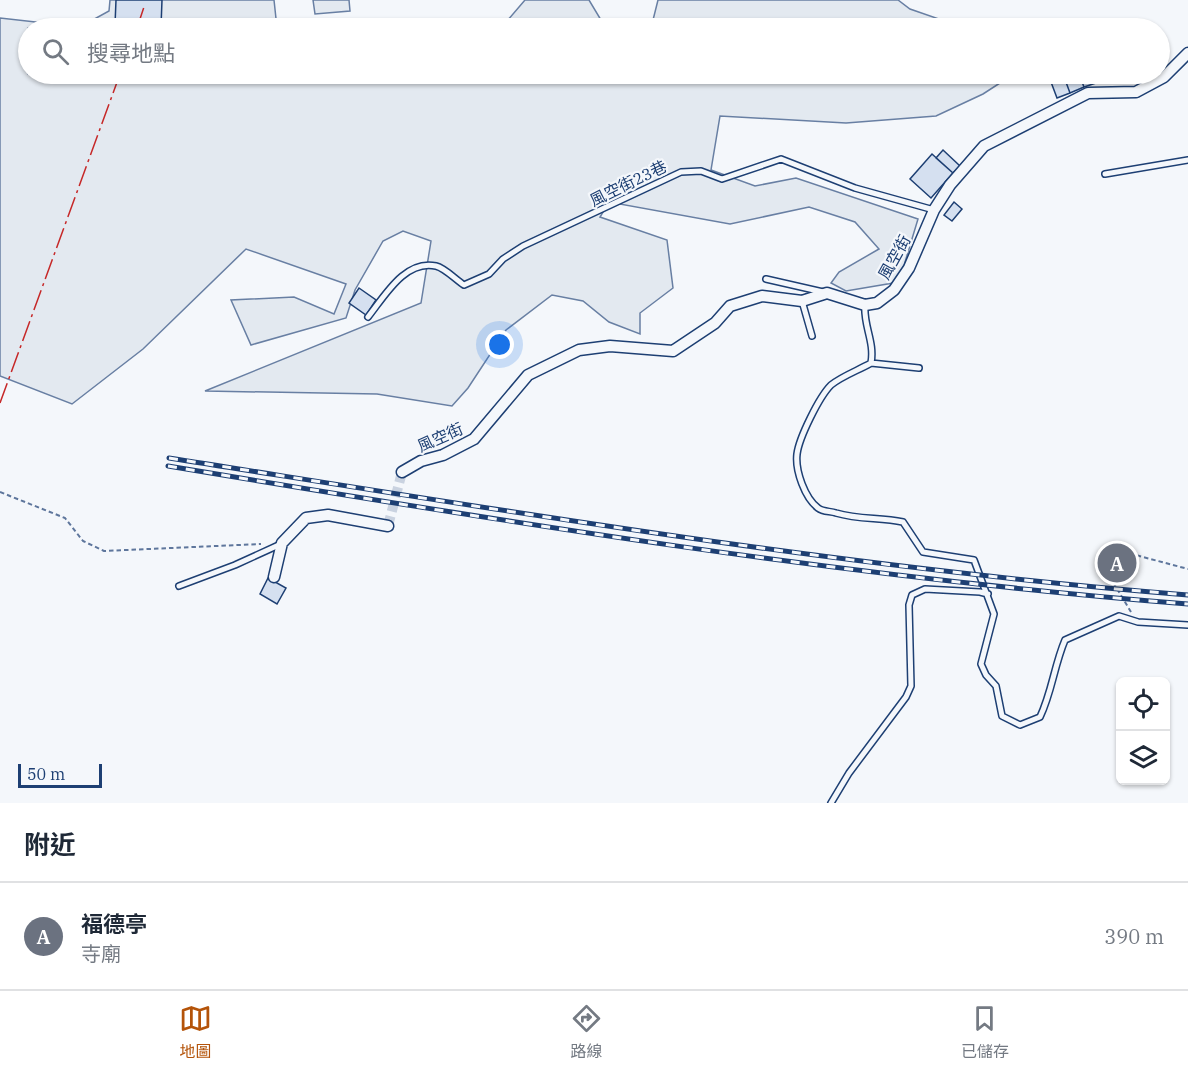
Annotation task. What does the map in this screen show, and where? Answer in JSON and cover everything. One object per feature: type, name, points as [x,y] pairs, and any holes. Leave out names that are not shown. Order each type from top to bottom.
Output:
[{"type":"street","name":"風空街","points":[[1170,70],[1188,53]]},
{"type":"street","name":"風空街","points":[[865,305],[877,303],[894,290],[909,268],[934,210],[950,185],[984,146],[1088,93],[1136,92],[1150,84]]},
{"type":"street","name":"風空街","points":[[402,472],[421,461],[443,455],[474,439],[528,375],[579,350],[610,346],[672,351],[715,323],[730,306],[762,296],[802,301],[827,293]]},
{"type":"street","points":[[827,293],[865,305]]},
{"type":"street","points":[[274,577],[282,543],[306,518],[328,515],[388,526]]},
{"type":"lane","name":"風空街23巷","points":[[368,317],[404,274],[422,266],[438,266],[464,285],[475,282],[524,246],[681,172],[701,171],[722,179],[781,159],[855,188],[934,210]]},
{"type":"lane","points":[[1106,174],[1188,160]]},
{"type":"lane","points":[[766,279],[827,293]]},
{"type":"lane","points":[[802,301],[812,336]]},
{"type":"lane","points":[[865,305],[866,325],[873,347],[872,363]]},
{"type":"lane","points":[[919,368],[872,363],[834,383],[815,407],[797,454],[799,475],[810,500],[820,510],[854,519],[890,519],[903,522],[923,552],[974,560],[994,614],[981,664],[986,675],[996,686],[1002,716],[1020,725],[1040,717],[1050,696],[1054,665],[1065,640],[1119,616],[1135,621],[1188,625]]},
{"type":"lane","points":[[179,586],[235,565],[282,543]]},
{"type":"lane","points":[[831,803],[849,772],[906,697],[910,686],[909,605],[912,595],[925,589],[988,594]]},
{"type":"path","points":[[0,492],[65,518],[84,541],[104,551],[282,543]]},
{"type":"path","points":[[1135,621],[1113,582],[1108,557],[1113,553],[1128,553],[1188,569]]},
{"type":"shaded area","points":[[110,0],[274,0],[276,18],[96,18],[109,11]]},
{"type":"shaded area","points":[[313,0],[349,0],[350,11],[315,14]]},
{"type":"shaded area","points":[[525,0],[589,0],[600,18],[510,18]]},
{"type":"shaded area","points":[[658,0],[898,0],[910,9],[936,18],[654,18]]},
{"type":"shaded area","points":[[0,18],[18,20],[18,84],[998,84],[983,94],[936,116],[846,123],[720,116],[711,170],[755,186],[796,178],[918,219],[899,282],[846,291],[831,283],[839,272],[879,249],[855,222],[809,207],[730,224],[609,202],[600,217],[667,240],[673,288],[640,313],[640,334],[609,322],[583,301],[552,295],[506,330],[468,388],[452,406],[377,394],[205,391],[421,303],[431,241],[403,231],[383,241],[355,290],[346,318],[251,345],[231,300],[294,297],[334,314],[346,284],[246,249],[143,349],[72,404],[0,376]]},
{"type":"building","points":[[116,0],[162,0],[161,18],[115,18]]},
{"type":"building","points":[[1052,84],[1067,84],[1070,93],[1057,98]]},
{"type":"building","points":[[1067,84],[1083,84],[1084,87],[1070,93]]},
{"type":"building","points":[[943,150],[960,166],[953,173],[936,158]]},
{"type":"building","points":[[932,154],[953,173],[931,198],[910,179]]},
{"type":"building","points":[[954,202],[962,209],[952,221],[944,215]]},
{"type":"building","points":[[359,288],[376,300],[366,315],[349,303]]},
{"type":"building","points":[[1112,559],[1122,560],[1122,567],[1111,567]]},
{"type":"building","points":[[268,578],[286,588],[277,604],[260,594]]},
{"type":"tunnel","points":[[388,526],[402,472]]},
{"type":"railway","points":[[169,458],[550,518],[804,554],[1060,584],[1188,595]]},
{"type":"railway","points":[[168,466],[676,546],[931,579],[1188,604]]},
{"type":"power","points":[[140,18],[145,4]]},
{"type":"power","points":[[0,403],[116,84]]},
{"type":"place","name":"福德亭","points":[[1117,563]]}]
